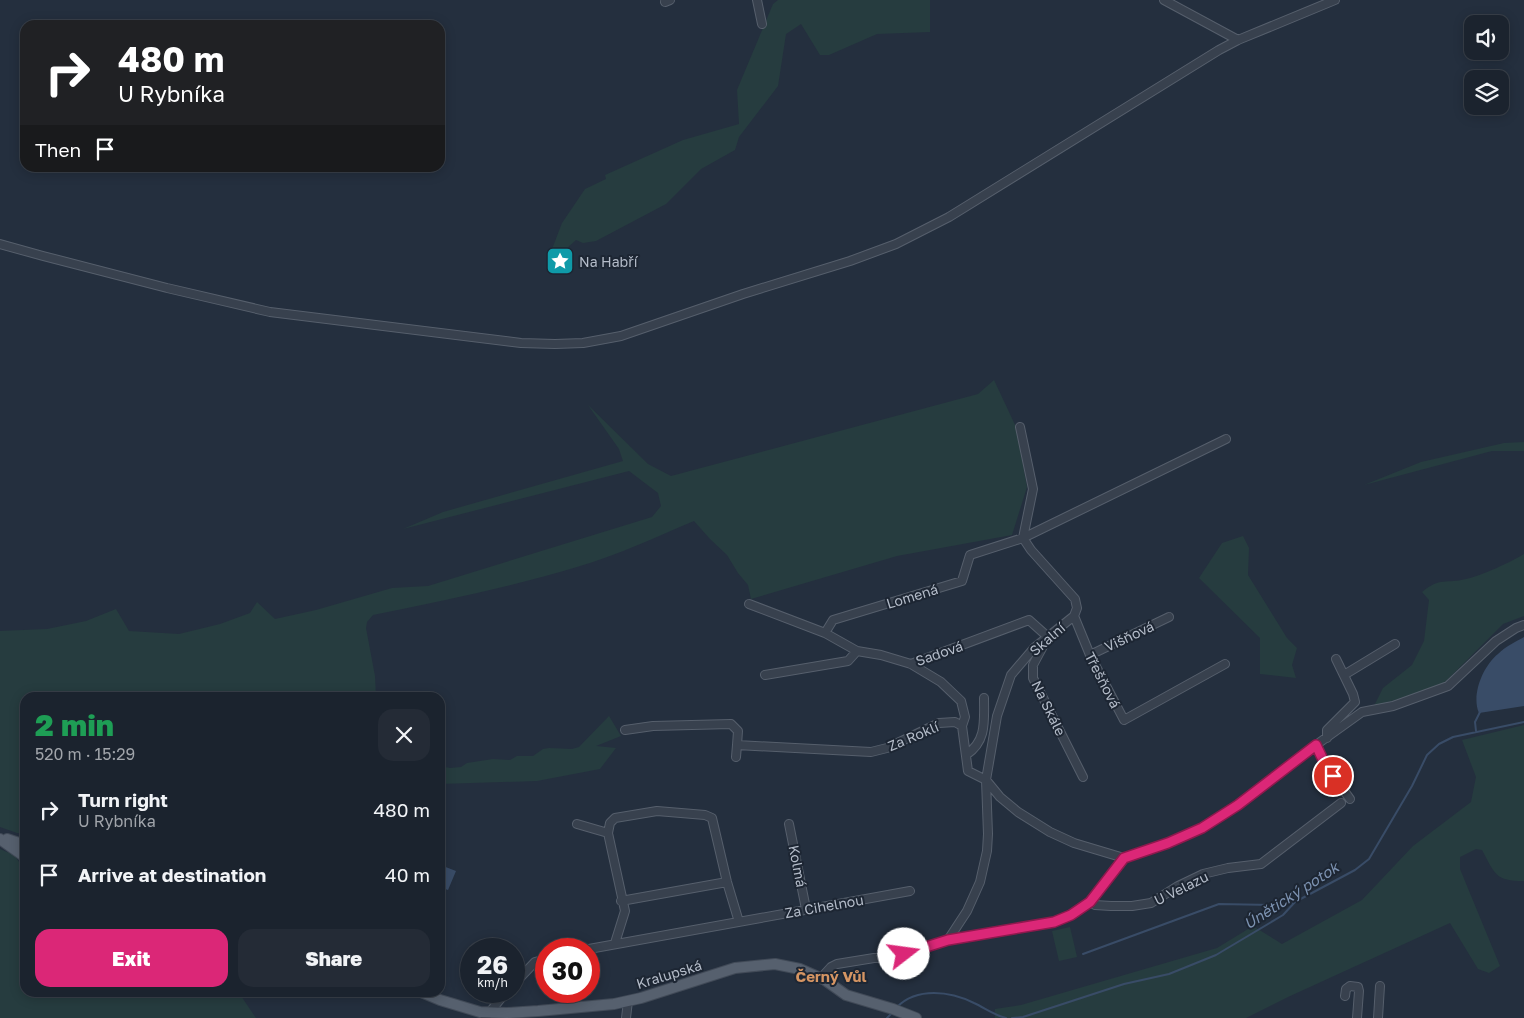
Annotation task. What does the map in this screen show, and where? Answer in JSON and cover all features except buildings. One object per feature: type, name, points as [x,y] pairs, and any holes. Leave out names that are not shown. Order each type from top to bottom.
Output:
[{"type":"main road","points":[[0,838],[20,844]]},
{"type":"main road","points":[[0,838],[20,853]]},
{"type":"main road","name":"Kralupská","points":[[435,997],[488,1015],[599,1006],[628,1001],[735,968],[760,964],[786,965],[821,978],[846,995],[914,1017]]},
{"type":"street","points":[[757,0],[762,24]]},
{"type":"street","points":[[1164,0],[1238,40]]},
{"type":"street","points":[[0,244],[167,288],[270,312],[521,343],[583,343],[621,336],[743,294],[850,261],[896,244],[949,217],[1238,40],[1335,0]]},
{"type":"street","points":[[1020,427],[1033,489],[1023,538]]},
{"type":"street","points":[[1023,538],[1226,439]]},
{"type":"street","name":"Skalní","points":[[948,940],[967,911],[980,882],[987,851],[988,834],[986,780],[997,716],[1011,675],[1034,648],[1074,616],[1076,608],[1074,599],[1030,550],[1023,538]]},
{"type":"street","name":"Lomená","points":[[825,633],[833,620],[962,581],[970,556],[1023,538]]},
{"type":"street","points":[[749,604],[825,633],[857,651],[848,661],[765,675]]},
{"type":"street","name":"Třešňová","points":[[1074,616],[1090,655],[1124,720],[1225,664]]},
{"type":"street","name":"Višňová","points":[[1090,655],[1169,617]]},
{"type":"street","name":"Sadová","points":[[857,651],[881,655],[911,664],[1029,620],[1048,637]]},
{"type":"street","points":[[821,978],[831,967],[837,964],[874,958],[890,958],[948,940],[1054,922],[1071,915],[1090,902],[1124,858],[1168,843],[1202,828],[1238,805],[1362,712],[1393,706],[1448,686],[1496,641],[1524,625]]},
{"type":"street","name":"Na Skále","points":[[1048,637],[1033,665],[1033,678],[1083,777]]},
{"type":"street","points":[[1344,675],[1395,644]]},
{"type":"street","points":[[1327,738],[1327,730],[1355,702],[1336,659]]},
{"type":"street","points":[[911,664],[941,682],[961,701],[965,717],[962,726],[968,771],[986,780],[1000,797],[1018,812],[1050,832],[1074,843],[1124,858]]},
{"type":"street","points":[[966,755],[974,750],[980,740],[984,727],[984,698]]},
{"type":"street","name":"Za Roklí","points":[[738,746],[870,752],[887,748],[939,723],[954,722],[962,726]]},
{"type":"street","points":[[625,730],[653,726],[732,724],[738,731],[736,758]]},
{"type":"street","points":[[1316,745],[1325,764],[1350,799]]},
{"type":"street","name":"U Velazu","points":[[1090,902],[1095,905],[1111,906],[1132,906],[1150,903],[1203,874],[1228,868],[1261,864],[1342,803]]},
{"type":"street","points":[[615,943],[625,911],[621,901],[608,833],[610,823],[615,818],[657,811],[705,815],[712,818],[727,882],[740,922]]},
{"type":"street","points":[[577,824],[608,833]]},
{"type":"street","name":"Kolmá","points":[[790,824],[806,909]]},
{"type":"street","points":[[621,901],[727,882]]},
{"type":"street","name":"Za Cihelnou","points":[[600,946],[910,892]]},
{"type":"street","points":[[525,972],[535,962]]},
{"type":"street","points":[[1345,996],[1346,989],[1350,986],[1358,987],[1357,1018]]},
{"type":"street","points":[[1378,1018],[1380,986]]},
{"type":"street","points":[[626,1018],[628,1001]]},
{"type":"street","points":[[488,1015],[498,1003]]},
{"type":"green space","points":[[778,0],[930,0],[930,32],[877,34],[829,55],[820,55],[801,24],[786,34],[778,86],[739,137],[735,150],[701,169],[666,204],[596,241],[583,243],[576,240],[566,249],[549,257],[562,223],[585,189],[606,179],[605,175],[683,140],[739,124],[737,90],[773,4]]},
{"type":"green space","points":[[994,380],[1016,427],[1027,487],[1012,535],[897,556],[751,599],[748,585],[727,555],[694,521],[622,551],[577,567],[502,587],[373,615],[367,622],[366,628],[375,676],[376,692],[20,692],[20,833],[0,827],[0,631],[47,629],[86,621],[116,609],[129,631],[179,634],[220,624],[250,613],[257,602],[275,619],[316,610],[392,588],[428,586],[652,517],[661,506],[658,493],[629,471],[403,529],[443,512],[623,461],[619,449],[588,405],[648,464],[671,476],[978,394]]},
{"type":"green space","points":[[1524,442],[1524,451],[1492,451],[1364,485],[1421,462],[1504,443]]},
{"type":"green space","points":[[1243,536],[1249,548],[1248,575],[1287,638],[1297,648],[1292,665],[1296,678],[1260,674],[1260,638],[1199,578],[1222,543]]},
{"type":"green space","points":[[1524,554],[1524,616],[1503,624],[1440,687],[1374,706],[1383,688],[1412,665],[1424,641],[1429,600],[1422,592],[1434,584],[1480,575]]},
{"type":"green space","points":[[609,716],[621,736],[596,746],[616,748],[600,769],[537,781],[445,784],[445,767],[461,767],[467,763],[493,759],[510,760],[517,756],[533,756],[543,749],[549,748],[572,749],[579,747]]},
{"type":"green space","points":[[1524,725],[1524,881],[1501,878],[1493,870],[1482,850],[1476,849],[1460,857],[1460,869],[1500,966],[1489,973],[1478,969],[1450,923],[1246,1018],[995,1018],[995,1009],[1021,1005],[1217,948],[1253,926],[1282,944],[1362,900],[1413,846],[1471,802],[1476,777],[1462,740]]},
{"type":"green space","points":[[0,849],[14,855],[20,863],[20,997],[242,997],[256,1018],[0,1018]]},
{"type":"green space","points":[[1070,927],[1077,957],[1059,961],[1052,931]]},
{"type":"water","points":[[1524,637],[1524,706],[1479,713],[1476,698],[1483,673],[1493,659],[1504,649]]},
{"type":"water","points":[[445,867],[456,871],[448,890],[445,889]]},
{"type":"waterway","points":[[1476,731],[1475,722],[1480,712]]},
{"type":"waterway","name":"Únětický potok","points":[[1012,1018],[1023,1017],[1124,984],[1169,974],[1216,955],[1283,915],[1295,902],[1355,870],[1369,859],[1412,786],[1427,755],[1439,744],[1453,737],[1524,722]]},
{"type":"waterway","points":[[1083,954],[1219,904],[1275,905],[1294,902]]},
{"type":"waterway","name":"Únětický potok","points":[[897,1007],[914,996],[934,993],[944,994],[965,999],[1006,1018]]},
{"type":"waterway","name":"Únětický potok","points":[[887,1018],[892,1013]]},
{"type":"place","name":"Na Habří","points":[[560,261]]},
{"type":"district","name":"Černý Vůl","points":[[831,976]]},
{"type":"route","points":[[904,954],[929,948],[948,940],[1054,922],[1071,915],[1090,902],[1124,858],[1168,843],[1202,828],[1238,805],[1316,745],[1317,750],[1333,776]]}]
